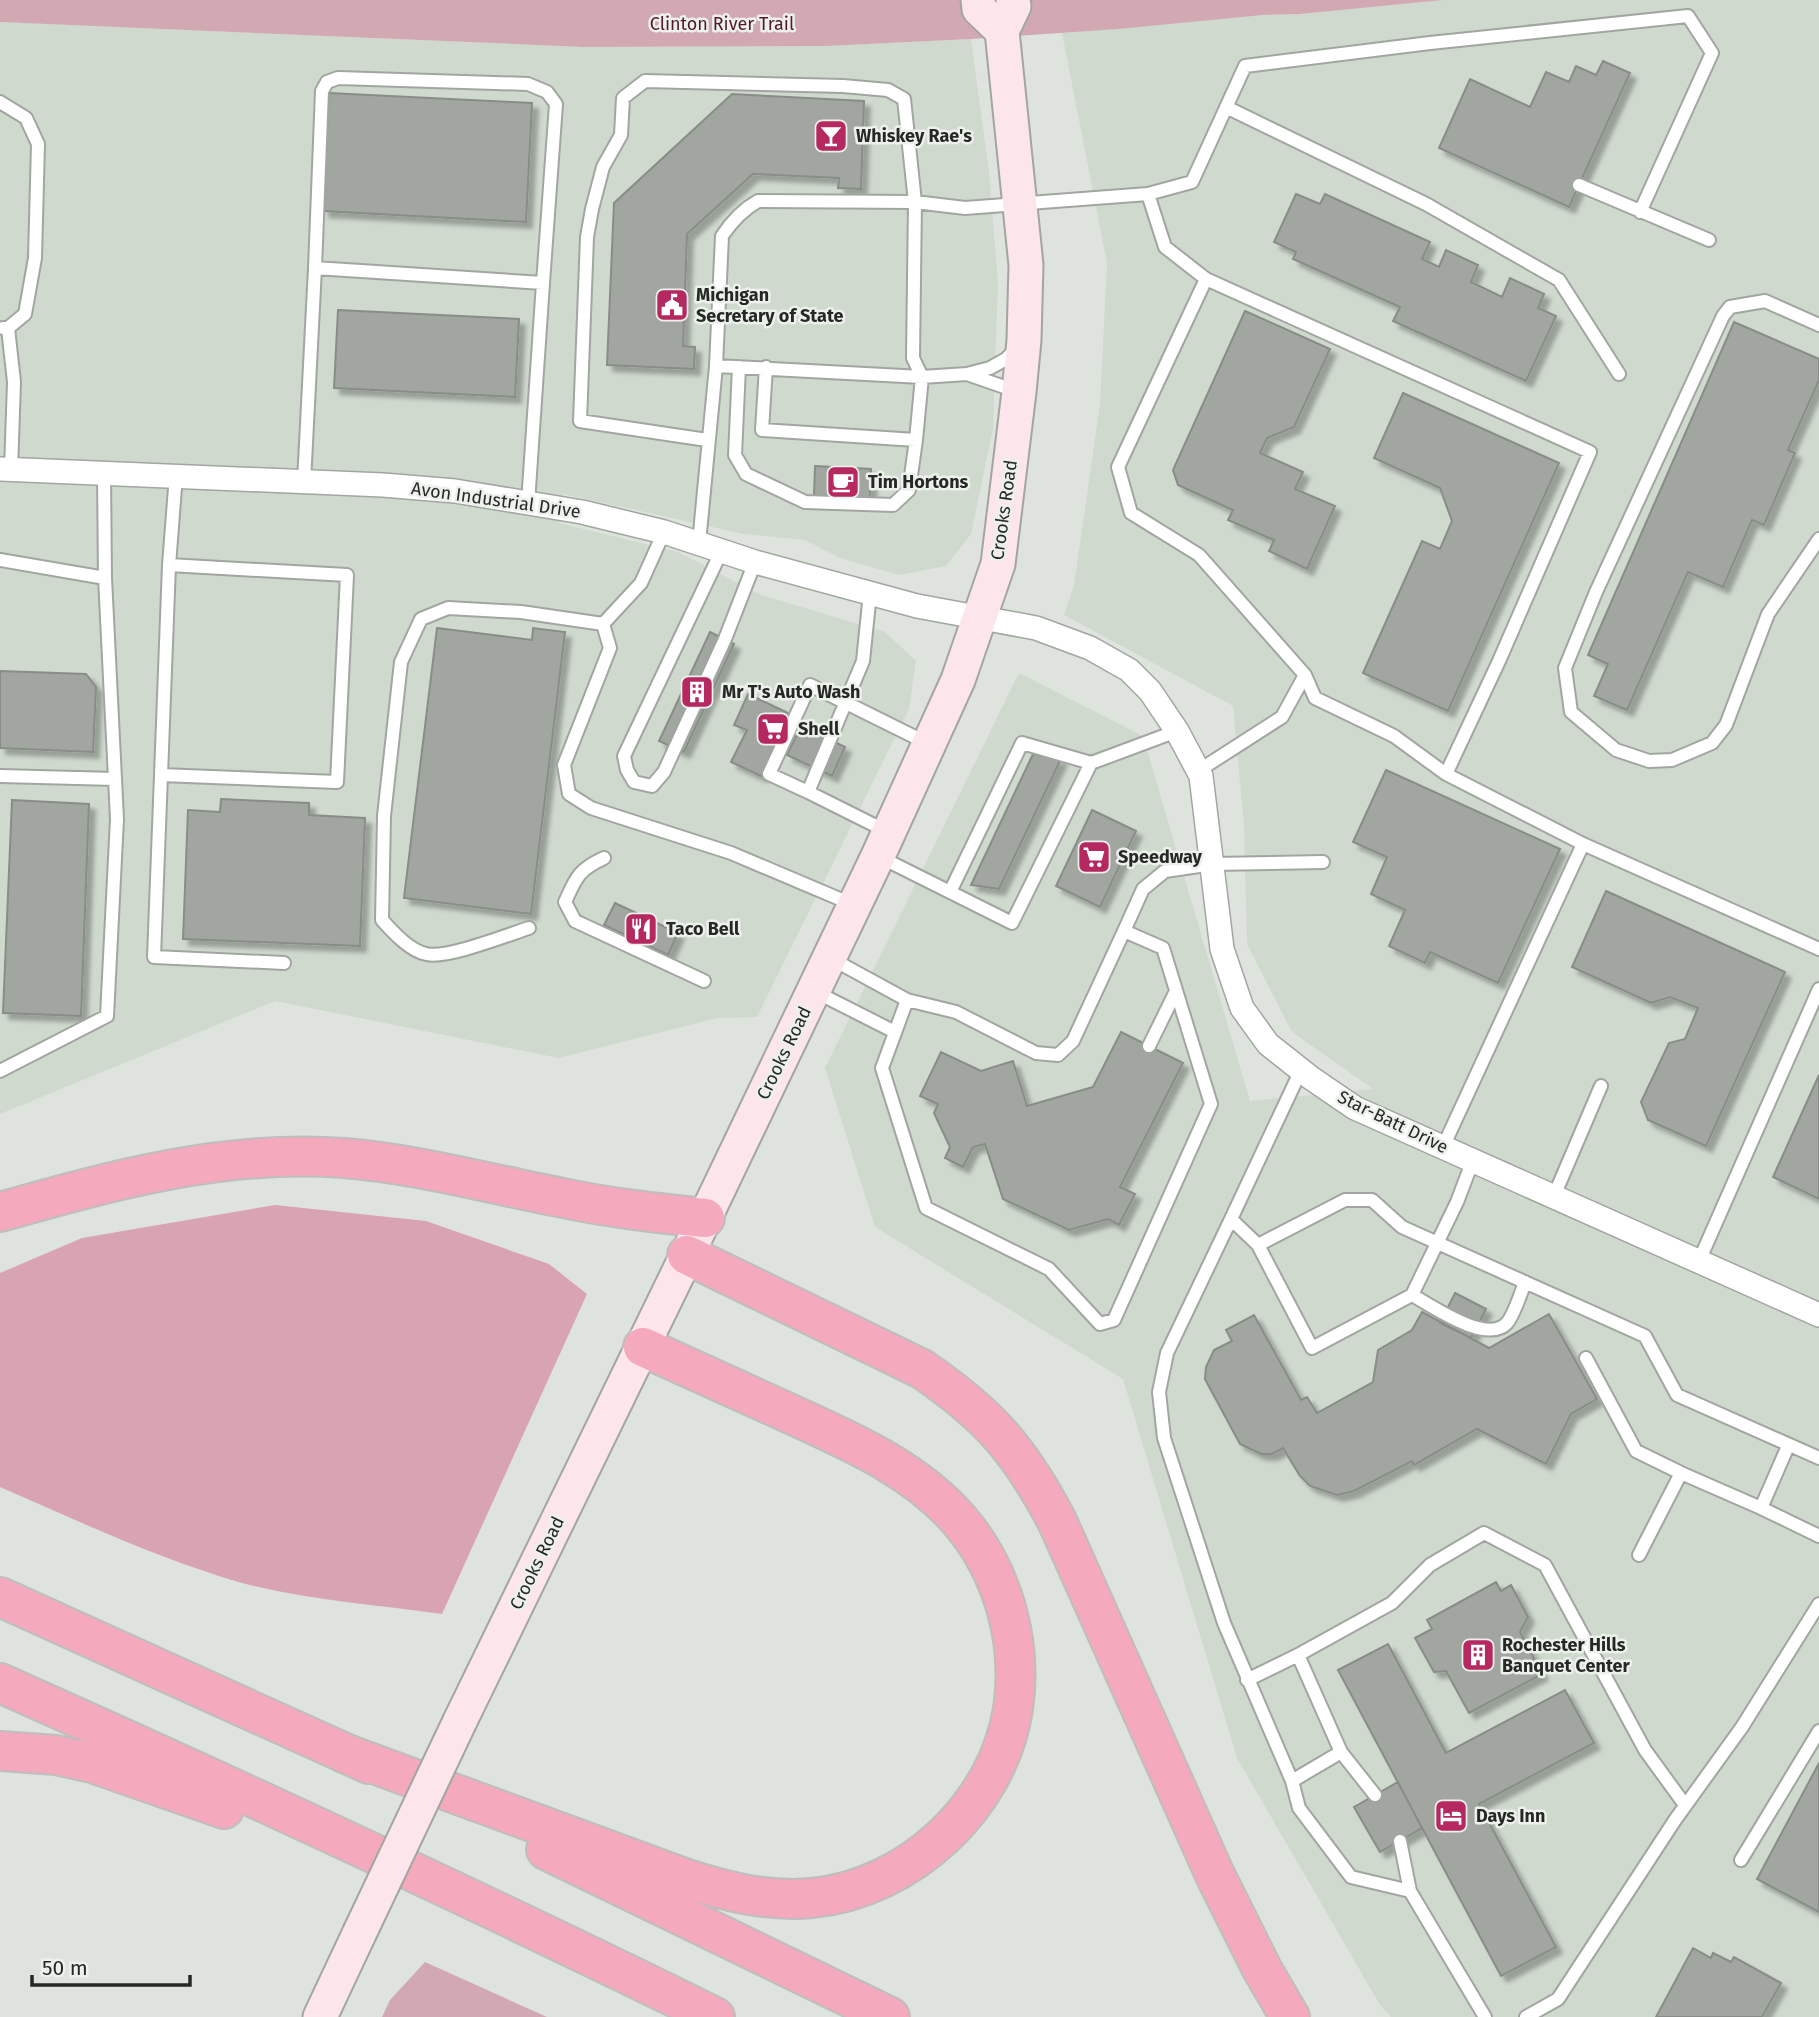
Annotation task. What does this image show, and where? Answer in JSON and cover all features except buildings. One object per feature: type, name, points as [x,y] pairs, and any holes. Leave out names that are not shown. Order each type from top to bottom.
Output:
[{"type":"highway","points":[[0,1212],[171,1168],[211,1162],[300,1157],[389,1163],[609,1207],[705,1217]]},
{"type":"highway","points":[[687,1255],[922,1369],[955,1391],[1005,1437],[1038,1485],[1057,1521],[1209,1863],[1246,1939],[1290,2017]]},
{"type":"highway","points":[[344,1753],[687,1879],[724,1891],[775,1898],[813,1898],[838,1893],[888,1875],[926,1852],[947,1833],[977,1798],[1007,1734],[1013,1708],[1015,1653],[1004,1597],[992,1570],[968,1532],[939,1499],[916,1480],[887,1462],[846,1440],[643,1347]]},
{"type":"highway","points":[[0,1597],[344,1753],[890,2017]]},
{"type":"highway","points":[[0,1684],[139,1745],[715,2017]]},
{"type":"highway","points":[[0,1751],[56,1755],[92,1763],[444,1888]]},
{"type":"main road","points":[[978,0],[979,9],[1002,31]]},
{"type":"main road","name":"Crooks Road","points":[[320,2017],[460,1721],[855,905],[958,680],[998,564],[1020,393],[1026,265],[1002,31],[1014,6],[1013,0]]},
{"type":"street","name":"Avon Industrial Drive","points":[[5,469],[176,475],[455,491],[582,512],[664,532],[755,562],[917,606],[978,618]]},
{"type":"street","name":"Star-Batt Drive","points":[[978,618],[1036,628],[1090,649],[1129,670],[1150,691],[1177,731],[1201,776],[1222,949],[1242,1008],[1268,1044],[1355,1108],[1819,1315]]},
{"type":"lane","points":[[699,543],[716,366],[722,236],[731,222],[758,201],[915,202],[965,208],[1148,194],[1192,182],[1245,66],[1430,43],[1688,16],[1712,53],[1640,212]]},
{"type":"lane","points":[[304,482],[322,91],[327,82],[338,78],[528,84],[547,92],[556,104],[528,503]]},
{"type":"lane","points":[[707,440],[580,421],[587,237],[603,167],[621,135],[623,98],[645,81],[844,86],[888,90],[904,99],[915,202],[913,358],[922,377],[909,491],[892,505],[805,502],[746,474],[735,455],[739,367]]},
{"type":"lane","points":[[0,102],[26,118],[38,145],[35,258],[25,314],[4,328],[14,382],[5,469]]},
{"type":"lane","points":[[1226,107],[1426,204],[1559,280],[1619,374]]},
{"type":"lane","points":[[1579,185],[1709,240]]},
{"type":"lane","points":[[1148,194],[1165,247],[1206,279],[1590,452],[1499,661],[1446,774]]},
{"type":"lane","points":[[315,268],[543,283]]},
{"type":"lane","points":[[1206,279],[1118,467],[1131,513],[1199,555],[1305,675],[1315,698],[1394,736],[1446,774],[1583,844],[1819,949]]},
{"type":"lane","points":[[1819,325],[1765,301],[1730,307],[1723,316],[1596,592],[1565,667],[1571,712],[1616,750],[1649,761],[1672,761],[1712,743],[1726,725],[1768,614],[1819,539]]},
{"type":"lane","points":[[716,366],[922,377],[967,374],[990,368],[1006,359],[1024,340]]},
{"type":"lane","points":[[766,368],[762,430],[916,440]]},
{"type":"lane","points":[[967,374],[1020,393]]},
{"type":"lane","points":[[0,1071],[107,1016],[117,819],[105,578],[104,473]]},
{"type":"lane","points":[[176,475],[169,565],[154,957],[284,963]]},
{"type":"lane","points":[[603,624],[641,583],[664,532]]},
{"type":"lane","points":[[722,550],[624,756],[626,771],[634,782],[652,786],[664,772],[724,639],[755,562]]},
{"type":"lane","points":[[0,560],[105,578]]},
{"type":"lane","points":[[162,775],[337,782],[347,575],[169,565]]},
{"type":"lane","points":[[808,792],[863,661],[870,593]]},
{"type":"lane","points":[[529,928],[455,951],[427,954],[400,939],[382,920],[384,816],[401,662],[421,619],[448,608],[521,612],[603,624]]},
{"type":"lane","points":[[603,624],[610,648],[564,765],[569,794],[592,808],[731,853],[855,905]]},
{"type":"lane","points":[[1198,771],[1282,717],[1305,675]]},
{"type":"lane","points":[[929,744],[810,685],[769,774],[808,792],[950,892],[1012,923],[1091,763]]},
{"type":"lane","points":[[950,892],[1022,743],[1091,763],[1177,731]]},
{"type":"lane","points":[[0,776],[115,779]]},
{"type":"lane","points":[[1443,1147],[1583,844]]},
{"type":"lane","points":[[604,858],[586,866],[575,880],[565,902],[575,921],[704,981]]},
{"type":"lane","points":[[830,958],[906,1000],[956,1012],[1036,1053],[1058,1055],[1073,1041],[1143,889],[1165,871],[1213,864],[1323,862]]},
{"type":"lane","points":[[906,1000],[882,1068],[926,1208],[1049,1269],[1100,1324],[1114,1320],[1210,1104],[1163,948],[1124,931]]},
{"type":"lane","points":[[1699,1261],[1819,989]]},
{"type":"lane","points":[[814,991],[895,1032]]},
{"type":"lane","points":[[1149,1046],[1176,991]]},
{"type":"lane","points":[[1301,1070],[1167,1353],[1159,1392],[1164,1438],[1224,1623],[1292,1781],[1299,1808],[1351,1877],[1410,1891]]},
{"type":"lane","points":[[1554,1196],[1601,1086]]},
{"type":"lane","points":[[1231,1219],[1258,1245],[1312,1348],[1412,1295],[1457,1202],[1473,1160]]},
{"type":"lane","points":[[1258,1245],[1345,1200],[1371,1200],[1402,1227],[1645,1336],[1677,1395],[1819,1458]]},
{"type":"lane","points":[[1412,1295],[1476,1329],[1492,1331],[1507,1324],[1525,1282]]},
{"type":"lane","points":[[1587,1358],[1636,1451],[1819,1536]]},
{"type":"lane","points":[[1761,1508],[1788,1446]]},
{"type":"lane","points":[[1639,1555],[1681,1473]]},
{"type":"lane","points":[[1247,1680],[1392,1603],[1430,1565],[1484,1533],[1545,1565],[1645,1750],[1685,1805]]},
{"type":"lane","points":[[1525,2017],[1558,1998],[1685,1805],[1742,1727],[1819,1604]]},
{"type":"lane","points":[[1298,1655],[1341,1752],[1375,1795]]},
{"type":"lane","points":[[1741,1860],[1819,1731]]},
{"type":"lane","points":[[1292,1781],[1341,1752]]},
{"type":"lane","points":[[1400,1841],[1410,1891],[1485,2017]]},
{"type":"shaded area","points":[[1443,0],[1819,0],[1819,2017],[1391,2017],[1380,2005],[1237,1758],[1123,1379],[875,1227],[825,1068],[1019,673],[1143,736],[1250,1101],[1373,1089],[1292,1032],[1247,944],[1244,826],[1233,706],[1064,615],[1074,585],[1100,404],[1107,263],[1062,33]]},
{"type":"shaded area","points":[[0,22],[583,47],[826,46],[971,39],[989,172],[998,283],[993,429],[971,534],[946,566],[899,575],[840,558],[805,540],[744,534],[563,494],[559,523],[678,552],[761,595],[885,632],[916,661],[909,709],[757,1017],[717,1018],[559,1058],[275,1001],[0,1114]]},
{"type":"shaded area","points":[[275,1205],[426,1221],[549,1264],[587,1294],[442,1614],[316,1598],[242,1583],[150,1551],[0,1487],[0,1273],[82,1238]]},
{"type":"green space","name":"Clinton River Trail","points":[[0,0],[1443,0],[1300,14],[971,39],[826,46],[583,47],[0,22]]},
{"type":"green space","points":[[425,1962],[547,2017],[382,2017],[390,2000]]},
{"type":"place","name":"Whiskey Rae's","points":[[831,136]]},
{"type":"place","name":"Michigan Secretary of State","points":[[672,305]]},
{"type":"place","name":"Tim Hortons","points":[[843,482]]},
{"type":"place","name":"Mr T's Auto Wash","points":[[697,692]]},
{"type":"place","name":"Shell","points":[[773,729]]},
{"type":"place","name":"Speedway","points":[[1094,857]]},
{"type":"place","name":"Taco Bell","points":[[641,929]]},
{"type":"place","name":"Rochester Hills Banquet Center","points":[[1478,1655]]},
{"type":"place","name":"Days Inn","points":[[1451,1816]]}]
